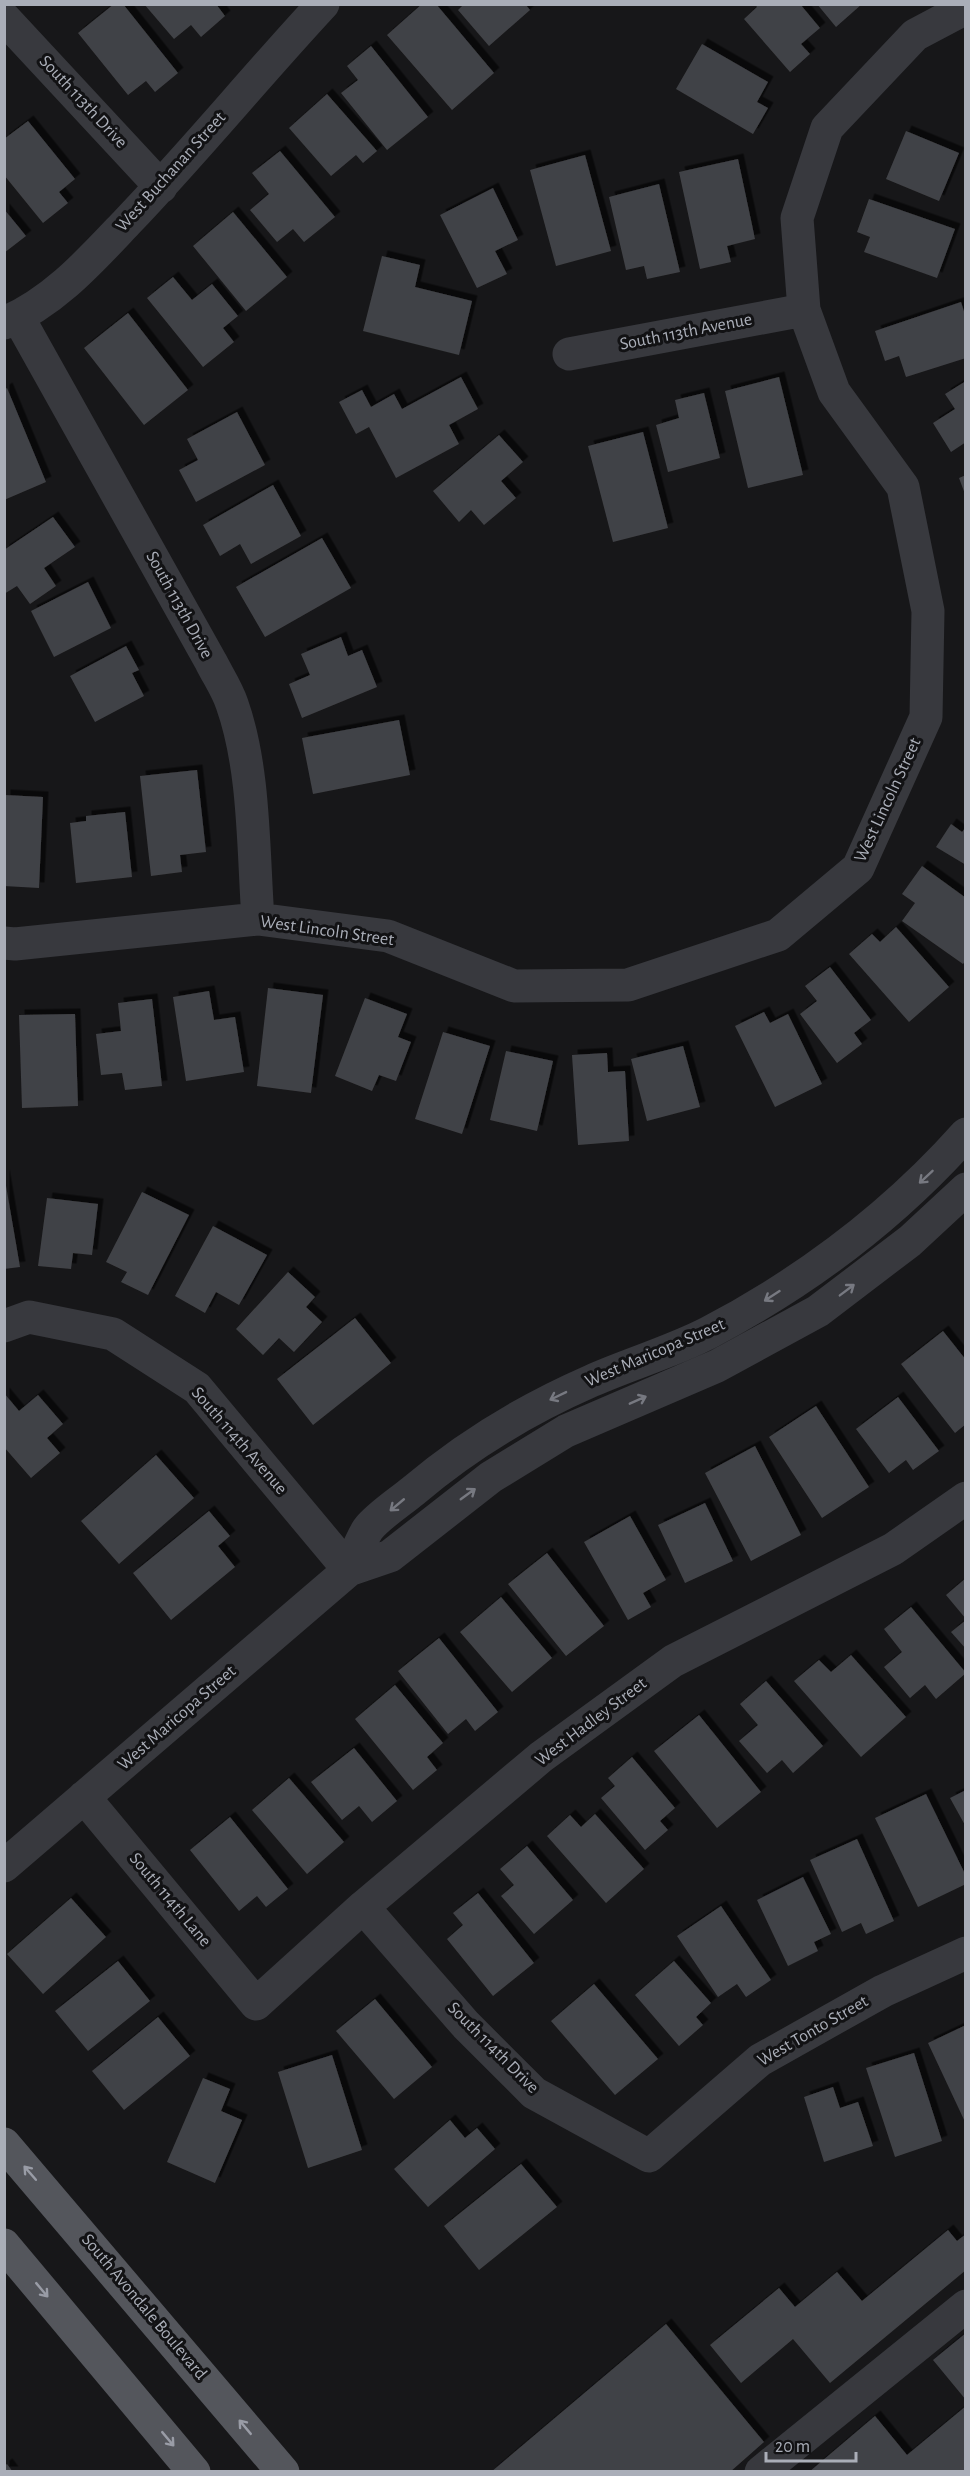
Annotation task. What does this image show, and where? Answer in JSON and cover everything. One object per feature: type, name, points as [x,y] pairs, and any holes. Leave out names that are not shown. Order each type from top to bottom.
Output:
[{"type":"main road","name":"South Avondale Boulevard","points":[[4,2144],[283,2472]]},
{"type":"main road","points":[[4,2245],[194,2472]]},
{"type":"street","name":"West Buchanan Street","points":[[11,320],[75,276],[161,187],[277,53],[323,4]]},
{"type":"street","name":"West Lincoln Street","points":[[4,943],[15,944],[258,919],[388,936],[514,986],[628,985],[778,935],[858,868],[926,717],[928,611],[903,487],[834,392],[804,309],[797,218],[827,128],[915,35],[966,8]]},
{"type":"street","name":"South 113th Drive","points":[[4,18],[161,187]]},
{"type":"street","name":"South 113th Avenue","points":[[569,354],[804,309]]},
{"type":"street","name":"South 113th Drive","points":[[11,320],[211,662],[231,703],[243,746],[250,799],[258,919]]},
{"type":"street","name":"West Maricopa Street","points":[[349,1570],[369,1528],[435,1472],[505,1425],[558,1396],[706,1334],[761,1303],[837,1254],[931,1173],[966,1134]]},
{"type":"street","name":"West Maricopa Street","points":[[4,1866],[349,1570],[390,1556],[491,1477],[566,1431],[717,1366],[818,1311],[910,1241],[966,1189]]},
{"type":"street","name":"South 114th Avenue","points":[[4,1326],[29,1317],[112,1334],[196,1388],[349,1570]]},
{"type":"street","name":"West Hadley Street","points":[[256,2004],[363,1907],[541,1757],[673,1661],[893,1549],[966,1498]]},
{"type":"street","name":"South 114th Lane","points":[[84,1797],[256,2004]]},
{"type":"street","name":"South 114th Drive","points":[[363,1907],[466,2025],[534,2093],[649,2156]]},
{"type":"street","name":"West Tonto Street","points":[[649,2156],[760,2060],[883,1991],[966,1953]]},
{"type":"street","points":[[761,2472],[966,2306]]},
{"type":"building","points":[[114,4],[123,4],[178,73],[155,92],[146,81],[128,95],[78,33]]},
{"type":"building","points":[[144,4],[216,4],[225,16],[201,37],[191,25],[174,39]]},
{"type":"building","points":[[422,4],[436,4],[494,73],[452,110],[387,35]]},
{"type":"building","points":[[464,4],[525,4],[530,10],[489,46],[458,10]]},
{"type":"building","points":[[755,4],[800,4],[820,28],[801,44],[810,54],[790,72],[744,19],[757,7]]},
{"type":"building","points":[[817,4],[862,4],[836,27]]},
{"type":"building","points":[[702,44],[768,82],[757,102],[768,108],[753,134],[676,89]]},
{"type":"building","points":[[371,46],[428,117],[387,150],[341,93],[358,80],[347,66]]},
{"type":"building","points":[[327,94],[377,151],[363,163],[356,155],[331,176],[289,128]]},
{"type":"building","points":[[28,121],[75,179],[59,192],[68,203],[43,223],[4,175],[4,139]]},
{"type":"building","points":[[906,131],[959,153],[939,201],[886,179]]},
{"type":"building","points":[[280,151],[335,217],[304,242],[293,229],[277,242],[250,210],[269,194],[252,173]]},
{"type":"building","points":[[585,155],[611,251],[556,266],[530,170]]},
{"type":"building","points":[[738,159],[755,239],[727,246],[731,262],[700,269],[679,172]]},
{"type":"building","points":[[659,184],[680,272],[647,279],[644,266],[626,270],[609,197]]},
{"type":"building","points":[[493,188],[518,240],[495,251],[507,274],[477,288],[440,215]]},
{"type":"building","points":[[869,199],[955,229],[937,278],[864,252],[870,237],[857,232]]},
{"type":"building","points":[[4,209],[26,236],[4,253]]},
{"type":"building","points":[[233,212],[287,277],[246,311],[193,246]]},
{"type":"building","points":[[382,256],[420,265],[415,287],[472,301],[459,355],[363,331]]},
{"type":"building","points":[[173,277],[192,300],[212,284],[238,316],[223,328],[234,342],[203,367],[147,298]]},
{"type":"building","points":[[961,302],[966,318],[966,358],[906,377],[899,356],[885,361],[875,331]]},
{"type":"building","points":[[128,313],[188,390],[144,425],[84,348]]},
{"type":"building","points":[[461,377],[478,409],[449,425],[459,444],[396,478],[369,427],[356,434],[339,402],[362,390],[371,407],[394,394],[402,409]]},
{"type":"building","points":[[779,377],[803,475],[748,488],[725,391]]},
{"type":"building","points":[[966,381],[966,442],[951,452],[933,423],[955,409],[945,394]]},
{"type":"building","points":[[7,388],[46,482],[4,500],[4,390]]},
{"type":"building","points":[[704,393],[720,458],[668,472],[656,425],[679,418],[675,400]]},
{"type":"building","points":[[237,412],[265,465],[196,502],[179,470],[198,460],[187,439]]},
{"type":"building","points":[[643,432],[668,528],[613,542],[588,446]]},
{"type":"building","points":[[499,435],[523,462],[501,481],[516,498],[484,525],[471,510],[459,522],[433,491]]},
{"type":"building","points":[[966,475],[966,494],[965,494],[959,478]]},
{"type":"building","points":[[273,485],[301,536],[251,564],[240,544],[220,556],[203,525]]},
{"type":"building","points":[[53,517],[75,547],[44,568],[56,586],[30,604],[17,586],[4,594],[4,550]]},
{"type":"building","points":[[322,538],[351,588],[265,637],[236,587]]},
{"type":"building","points":[[88,582],[111,628],[54,657],[31,611]]},
{"type":"building","points":[[341,637],[348,656],[362,650],[377,687],[302,718],[289,684],[310,675],[301,654]]},
{"type":"building","points":[[126,646],[139,670],[132,673],[144,696],[95,722],[70,676]]},
{"type":"building","points":[[399,720],[410,775],[313,794],[302,738]]},
{"type":"building","points":[[197,770],[206,852],[180,855],[182,872],[151,876],[140,776]]},
{"type":"building","points":[[5,795],[43,797],[39,888],[4,886]]},
{"type":"building","points":[[125,812],[132,877],[76,883],[70,823],[86,821],[86,816]]},
{"type":"building","points":[[951,824],[962,832],[966,827],[966,865],[936,847]]},
{"type":"building","points":[[922,866],[966,898],[966,960],[963,964],[902,921],[915,903],[902,894]]},
{"type":"building","points":[[896,927],[949,987],[909,1022],[849,954],[872,934],[880,942]]},
{"type":"building","points":[[830,967],[871,1020],[854,1033],[862,1044],[837,1063],[800,1014],[817,1001],[805,986]]},
{"type":"building","points":[[268,988],[323,995],[311,1093],[257,1086]]},
{"type":"building","points":[[209,991],[214,1020],[235,1017],[244,1072],[186,1081],[173,997]]},
{"type":"building","points":[[365,998],[407,1014],[398,1037],[411,1042],[396,1081],[379,1075],[372,1091],[335,1076]]},
{"type":"building","points":[[152,999],[162,1086],[125,1090],[122,1073],[101,1075],[96,1034],[121,1031],[118,1003]]},
{"type":"building","points":[[764,1012],[770,1023],[788,1014],[822,1084],[775,1107],[735,1026]]},
{"type":"building","points":[[75,1014],[78,1106],[22,1108],[19,1015]]},
{"type":"building","points":[[443,1032],[490,1046],[462,1134],[415,1119]]},
{"type":"building","points":[[683,1046],[700,1107],[647,1121],[631,1059]]},
{"type":"building","points":[[506,1051],[553,1061],[537,1131],[490,1120]]},
{"type":"building","points":[[607,1053],[608,1072],[625,1071],[629,1141],[578,1145],[572,1055]]},
{"type":"building","points":[[4,1174],[20,1267],[4,1269]]},
{"type":"building","points":[[142,1192],[189,1215],[148,1295],[121,1282],[127,1272],[106,1262]]},
{"type":"building","points":[[47,1198],[98,1204],[92,1255],[73,1253],[71,1269],[38,1266]]},
{"type":"building","points":[[213,1226],[267,1255],[239,1305],[216,1292],[205,1313],[175,1296]]},
{"type":"building","points":[[288,1272],[315,1297],[306,1307],[322,1322],[294,1352],[279,1338],[263,1355],[236,1329]]},
{"type":"building","points":[[355,1318],[391,1363],[313,1425],[277,1379]]},
{"type":"building","points":[[943,1331],[966,1360],[966,1424],[955,1433],[901,1364]]},
{"type":"building","points":[[4,1393],[19,1411],[38,1395],[63,1424],[47,1438],[60,1453],[31,1478],[4,1447]]},
{"type":"building","points":[[898,1397],[939,1451],[913,1470],[906,1460],[889,1473],[856,1429]]},
{"type":"building","points":[[816,1406],[869,1487],[822,1518],[769,1437]]},
{"type":"building","points":[[755,1446],[801,1535],[751,1561],[705,1473]]},
{"type":"building","points":[[156,1455],[194,1498],[119,1564],[81,1521]]},
{"type":"building","points":[[705,1503],[733,1561],[685,1583],[658,1525]]},
{"type":"building","points":[[209,1511],[230,1536],[218,1546],[235,1567],[171,1620],[133,1573]]},
{"type":"building","points":[[630,1516],[666,1580],[643,1593],[651,1607],[628,1620],[584,1542]]},
{"type":"building","points":[[547,1553],[604,1626],[566,1656],[508,1584]]},
{"type":"building","points":[[966,1578],[966,1619],[946,1595]]},
{"type":"building","points":[[501,1597],[552,1658],[512,1692],[460,1632]]},
{"type":"building","points":[[911,1607],[966,1673],[936,1699],[925,1685],[910,1698],[884,1667],[902,1652],[884,1629]]},
{"type":"building","points":[[966,1620],[966,1649],[951,1632]]},
{"type":"building","points":[[439,1638],[498,1712],[475,1731],[466,1719],[448,1734],[398,1671]]},
{"type":"building","points":[[851,1655],[906,1717],[861,1757],[794,1681],[819,1660],[831,1672]]},
{"type":"building","points":[[766,1681],[823,1746],[793,1773],[782,1760],[767,1773],[739,1741],[758,1725],[740,1704]]},
{"type":"building","points":[[395,1685],[443,1743],[427,1757],[437,1770],[413,1790],[355,1719]]},
{"type":"building","points":[[699,1715],[761,1792],[717,1828],[654,1751]]},
{"type":"building","points":[[354,1748],[397,1801],[372,1822],[359,1806],[342,1820],[311,1782]]},
{"type":"building","points":[[632,1757],[675,1808],[660,1821],[668,1830],[645,1850],[601,1798],[615,1786],[608,1778]]},
{"type":"building","points":[[289,1778],[344,1842],[307,1874],[252,1810]]},
{"type":"building","points":[[966,1790],[966,1827],[950,1798]]},
{"type":"building","points":[[926,1794],[966,1876],[966,1884],[918,1907],[875,1818]]},
{"type":"building","points":[[595,1814],[644,1869],[606,1903],[547,1836],[570,1815],[581,1827]]},
{"type":"building","points":[[230,1817],[288,1889],[266,1907],[257,1896],[239,1911],[190,1850]]},
{"type":"building","points":[[857,1839],[894,1921],[866,1934],[861,1923],[842,1932],[810,1860]]},
{"type":"building","points":[[527,1846],[573,1900],[534,1934],[501,1896],[514,1885],[500,1869]]},
{"type":"building","points":[[803,1877],[831,1934],[814,1942],[818,1951],[788,1966],[757,1900]]},
{"type":"building","points":[[478,1893],[534,1963],[493,1996],[447,1939],[463,1925],[453,1913]]},
{"type":"building","points":[[71,1898],[106,1937],[43,1994],[7,1954]]},
{"type":"building","points":[[721,1906],[771,1980],[746,1997],[737,1984],[718,1997],[677,1936]]},
{"type":"building","points":[[118,1961],[150,2001],[88,2051],[55,2011]]},
{"type":"building","points":[[674,1961],[711,2003],[696,2017],[703,2025],[679,2046],[635,1995]]},
{"type":"building","points":[[594,1984],[658,2059],[615,2095],[551,2021]]},
{"type":"building","points":[[375,1999],[432,2067],[394,2099],[336,2031]]},
{"type":"building","points":[[158,2017],[190,2056],[124,2110],[92,2071]]},
{"type":"building","points":[[966,2025],[966,2124],[928,2043]]},
{"type":"building","points":[[914,2053],[942,2141],[895,2157],[866,2068]]},
{"type":"building","points":[[332,2055],[362,2150],[308,2168],[278,2072]]},
{"type":"building","points":[[203,2078],[230,2089],[221,2111],[242,2120],[215,2183],[167,2162]]},
{"type":"building","points":[[833,2087],[840,2108],[858,2102],[873,2146],[824,2162],[804,2097]]},
{"type":"building","points":[[450,2120],[465,2138],[477,2128],[495,2149],[428,2207],[394,2169]]},
{"type":"building","points":[[521,2164],[557,2207],[479,2270],[444,2226]]},
{"type":"building","points":[[948,2230],[957,2241],[966,2234],[966,2270],[830,2383],[793,2339],[741,2383],[710,2345],[779,2288],[795,2307],[837,2272],[862,2301]]},
{"type":"building","points":[[666,2324],[764,2442],[730,2472],[491,2472]]},
{"type":"building","points":[[966,2333],[966,2400],[933,2360]]},
{"type":"building","points":[[966,2406],[966,2472],[809,2472],[875,2416],[907,2455]]},
{"type":"building","points":[[7,2464],[13,2472],[4,2472],[4,2466]]}]
